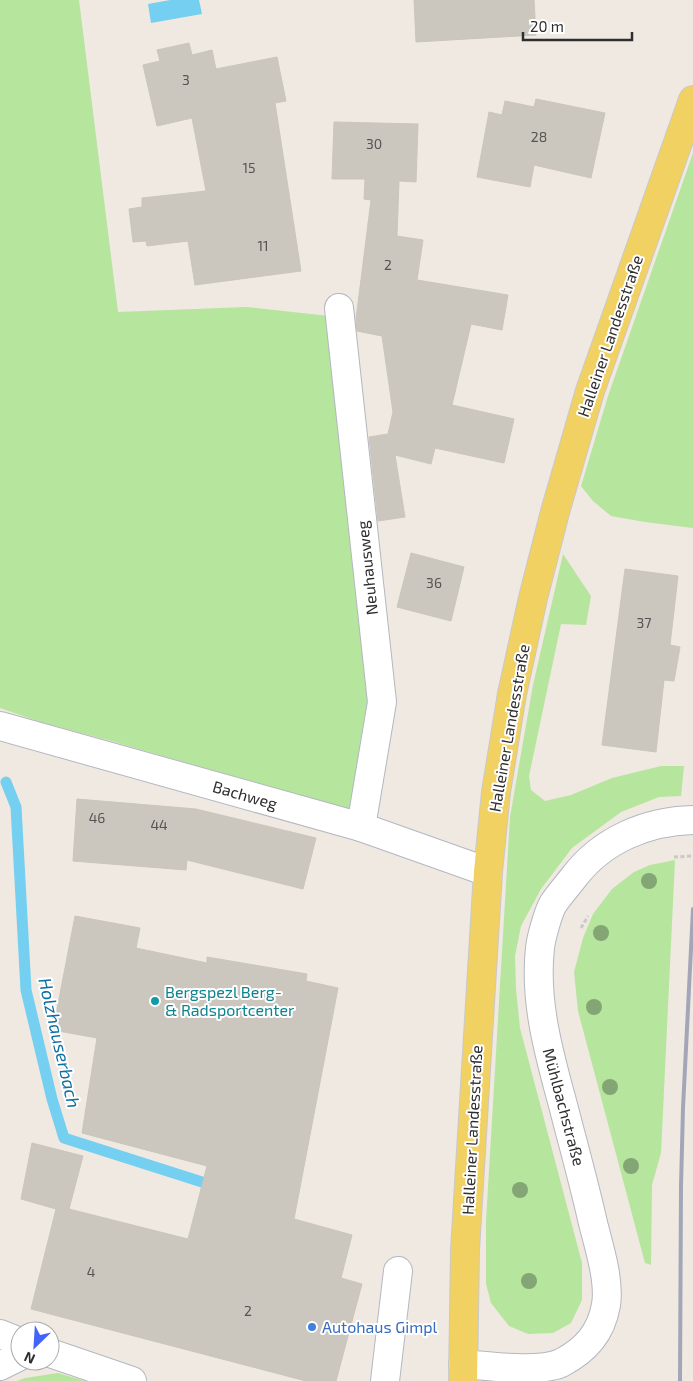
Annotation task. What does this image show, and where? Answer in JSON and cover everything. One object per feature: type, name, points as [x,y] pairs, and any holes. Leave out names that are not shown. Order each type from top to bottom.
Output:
[{"type":"main road","name":"Halleiner Landesstraße","points":[[463,1373],[465,1250],[488,872],[496,792],[512,694],[533,598],[555,512],[590,391],[693,100]]},
{"type":"street","name":"Neuhausweg","points":[[339,308],[382,702],[361,827]]},
{"type":"street","name":"Bachweg","points":[[0,726],[361,827],[488,872]]},
{"type":"street","name":"Mühlbachstraße","points":[[463,1373],[537,1368],[560,1363],[586,1346],[598,1329],[606,1304],[605,1272],[583,1181],[547,1048],[539,997],[540,947],[552,906],[582,866],[612,843],[645,826],[675,820],[693,820]]},
{"type":"street","points":[[385,1381],[398,1271]]},
{"type":"street","points":[[60,1356],[132,1381]]},
{"type":"path","points":[[667,857],[693,856]]},
{"type":"path","points":[[577,935],[591,909]]},
{"type":"green space","points":[[0,0],[79,0],[118,312],[246,307],[329,316],[374,698],[349,810],[40,722],[0,708]]},
{"type":"green space","points":[[693,153],[693,528],[611,516],[593,501],[581,486],[608,396]]},
{"type":"green space","points":[[563,554],[591,596],[586,625],[561,624],[529,776],[531,790],[545,801],[571,795],[612,778],[661,766],[684,766],[681,796],[659,797],[621,812],[572,848],[541,889],[521,926],[515,956],[520,1028],[582,1263],[582,1300],[571,1323],[553,1333],[528,1334],[509,1326],[491,1303],[486,1284],[486,1221],[510,817],[533,685]]},
{"type":"green space","points":[[675,860],[661,1153],[652,1185],[651,1265],[645,1263],[578,1011],[574,972],[583,938],[593,914],[612,889],[634,872],[650,865]]},
{"type":"green space","points":[[58,1373],[85,1381],[17,1381],[25,1378]]},
{"type":"water","points":[[170,0],[199,0],[202,14],[151,23],[148,4]]},
{"type":"building","points":[[414,0],[534,0],[536,35],[416,42]]},
{"type":"building","points":[[189,43],[192,55],[212,50],[216,69],[277,57],[286,101],[275,103],[301,271],[195,285],[188,241],[147,246],[146,241],[133,242],[129,209],[142,207],[142,198],[206,191],[192,118],[157,126],[143,65],[160,61],[157,50]]},
{"type":"building","points":[[536,99],[605,113],[591,178],[534,165],[530,187],[477,177],[489,112],[502,115],[505,101],[534,107]]},
{"type":"building","points":[[334,122],[418,124],[416,182],[399,181],[397,236],[423,240],[417,280],[508,295],[502,330],[471,324],[452,405],[514,419],[504,463],[435,448],[431,464],[395,455],[405,517],[378,521],[369,437],[388,434],[393,412],[382,336],[357,331],[356,319],[371,200],[364,199],[365,179],[332,179]]},
{"type":"building","points":[[411,553],[464,567],[451,621],[397,607]]},
{"type":"building","points":[[625,569],[678,576],[670,645],[680,647],[674,681],[664,680],[656,752],[602,745]]},
{"type":"building","points":[[77,799],[196,809],[316,838],[303,889],[187,860],[186,870],[73,861]]},
{"type":"building","points":[[75,916],[140,928],[136,948],[207,963],[207,957],[307,974],[306,981],[338,988],[294,1219],[352,1235],[341,1278],[362,1284],[336,1381],[306,1381],[31,1309],[56,1209],[21,1199],[32,1143],[83,1156],[69,1209],[188,1239],[207,1166],[82,1133],[97,1038],[53,1030]]},
{"type":"waterway","name":"Holzhauserbach","points":[[6,782],[16,807],[26,990],[52,1099],[64,1138],[202,1182]]},
{"type":"railway","points":[[680,1381],[683,1108],[693,909]]},
{"type":"place","name":"Bergspezl Berg- & Radsportcenter","points":[[155,1001]]},
{"type":"place","name":"Autohaus Gimpl","points":[[312,1327]]}]
